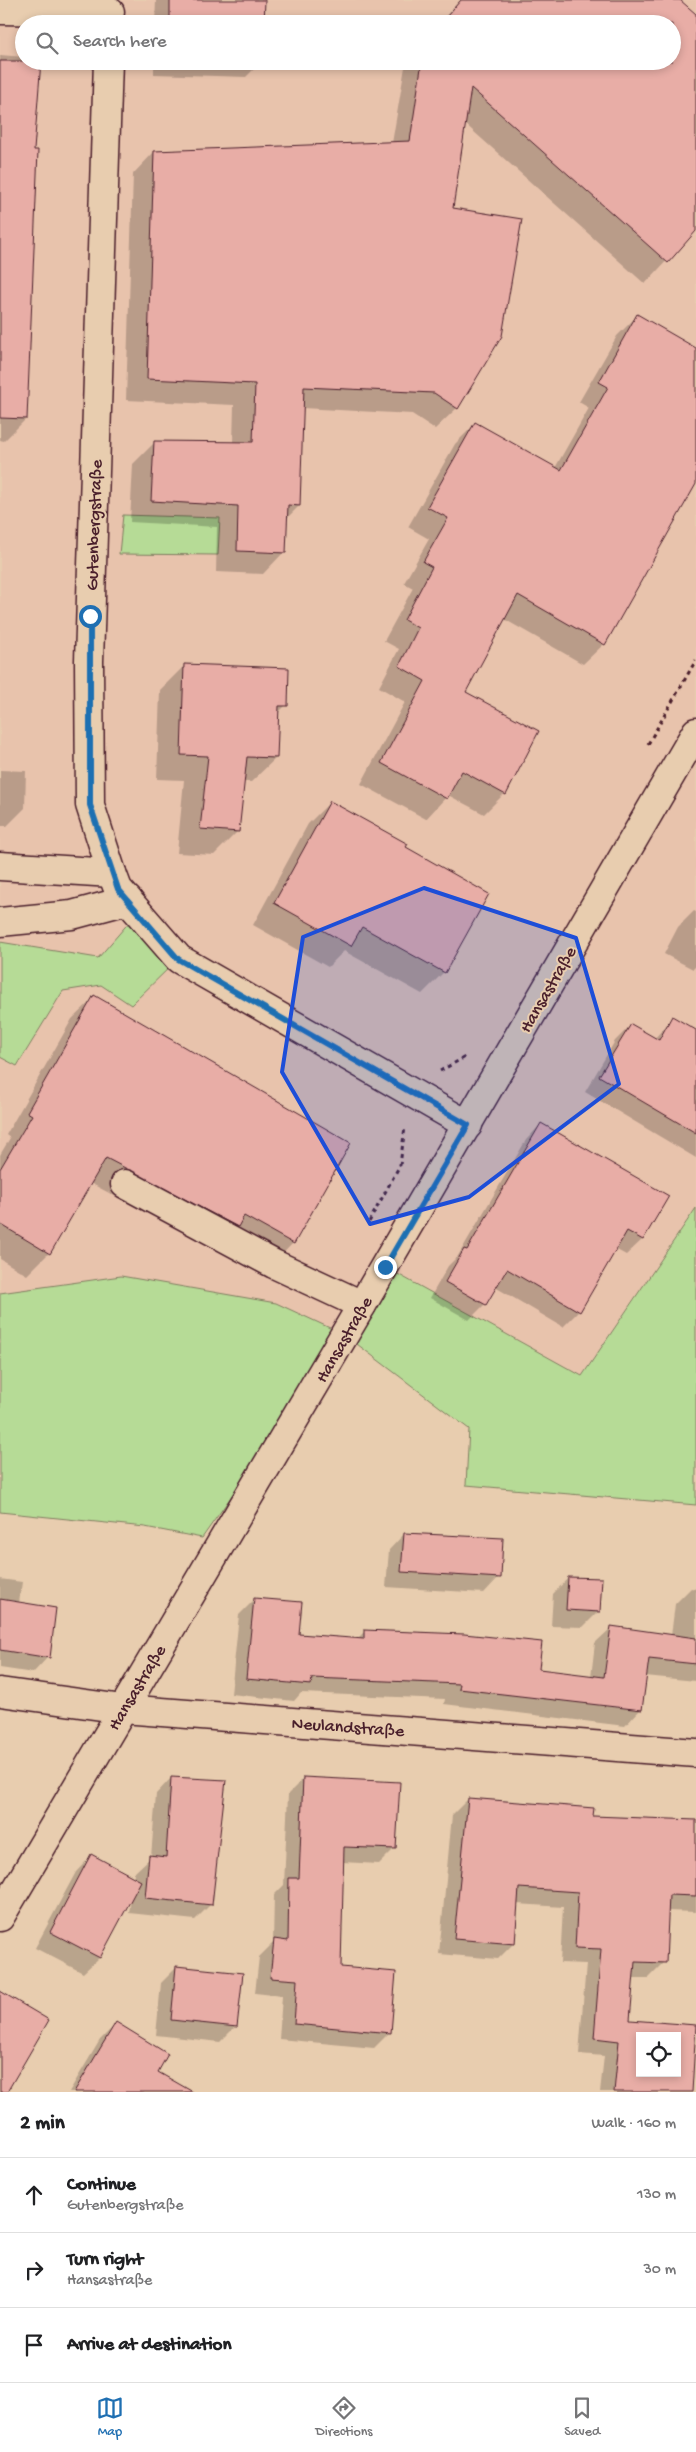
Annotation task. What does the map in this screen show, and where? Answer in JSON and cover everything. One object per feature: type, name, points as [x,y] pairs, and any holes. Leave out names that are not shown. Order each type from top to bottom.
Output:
[{"type":"street","points":[[0,10],[110,12]]},
{"type":"street","name":"Gutenbergstraße","points":[[108,70],[89,690],[90,805],[112,873],[118,889],[178,959],[421,1100],[468,1125]]},
{"type":"street","name":"Hansastraße","points":[[0,1917],[468,1125],[696,732]]},
{"type":"street","points":[[0,866],[112,873]]},
{"type":"street","points":[[0,922],[72,915],[128,900]]},
{"type":"street","points":[[125,1184],[274,1264],[362,1305]]},
{"type":"street","name":"Neulandstraße","points":[[0,1692],[123,1709],[696,1753]]},
{"type":"path","points":[[647,745],[696,660]]},
{"type":"path","points":[[364,1230],[400,1165],[403,1130],[436,1073],[466,1057],[471,1050]]},
{"type":"highlighted area","points":[[424,888],[576,938],[619,1084],[469,1197],[370,1224],[282,1072],[303,937]]},
{"type":"shaded area","points":[[0,0],[696,0],[696,1208],[582,1376],[385,1267],[345,1335],[121,1276],[0,1293]]},
{"type":"green space","points":[[123,515],[220,518],[218,555],[119,554]]},
{"type":"green space","points":[[138,912],[178,959],[131,1005],[101,985],[63,991],[17,1066],[0,1057],[0,942],[98,958]]},
{"type":"green space","points":[[696,1208],[696,1505],[466,1485],[469,1429],[345,1335],[385,1267],[582,1376]]},
{"type":"green space","points":[[121,1276],[276,1303],[345,1335],[202,1538],[145,1527],[0,1512],[0,1293]]},
{"type":"building","points":[[170,0],[265,0],[264,15],[170,15]]},
{"type":"building","points":[[461,0],[680,0],[696,14],[696,231],[668,263],[471,88],[453,208],[522,219],[502,336],[458,409],[434,393],[304,387],[300,506],[288,505],[286,553],[237,551],[238,506],[151,501],[154,441],[253,442],[255,384],[147,379],[154,151],[410,141],[421,70],[681,70],[681,15],[448,15]]},
{"type":"building","points":[[0,61],[15,61],[15,70],[40,70],[34,150],[38,150],[27,419],[0,418]]},
{"type":"building","points":[[637,314],[696,348],[696,484],[605,645],[518,595],[466,692],[539,731],[506,795],[462,771],[447,799],[381,763],[425,681],[399,666],[418,628],[404,620],[432,567],[423,562],[448,518],[427,507],[475,422],[561,470],[608,387],[599,382]]},
{"type":"building","points":[[184,664],[289,668],[288,706],[279,706],[277,758],[247,757],[239,832],[200,829],[208,756],[181,755]]},
{"type":"building","points":[[330,801],[408,844],[406,847],[489,894],[445,973],[362,927],[351,946],[274,903]]},
{"type":"building","points":[[94,995],[351,1143],[294,1244],[244,1216],[238,1227],[106,1158],[50,1254],[0,1224],[0,1169],[32,1115],[27,1112]]},
{"type":"building","points":[[672,1016],[696,1030],[696,1133],[599,1076],[631,1024],[659,1040]]},
{"type":"building","points":[[541,1123],[669,1196],[643,1240],[627,1231],[580,1312],[507,1269],[486,1305],[445,1282],[464,1249],[467,1250]]},
{"type":"building","points":[[404,1533],[503,1538],[501,1578],[401,1572]]},
{"type":"building","points":[[568,1577],[602,1578],[600,1612],[566,1610]]},
{"type":"building","points":[[254,1598],[302,1602],[299,1634],[364,1639],[364,1630],[464,1634],[542,1642],[539,1669],[604,1677],[611,1626],[696,1638],[696,1664],[649,1659],[642,1710],[459,1689],[460,1684],[312,1678],[311,1685],[246,1679]]},
{"type":"building","points":[[0,1599],[56,1608],[50,1658],[0,1650]]},
{"type":"building","points":[[171,1777],[226,1780],[212,1905],[145,1898],[149,1855],[166,1857]]},
{"type":"building","points":[[303,1777],[400,1782],[396,1849],[344,1847],[341,1967],[396,1972],[391,2033],[294,2024],[297,1980],[270,1978],[274,1939],[288,1941],[289,1878],[299,1878]]},
{"type":"building","points":[[468,1798],[594,1808],[593,1816],[696,1820],[696,1896],[669,1895],[666,1963],[635,1962],[630,2020],[696,2025],[692,2092],[614,2092],[619,2041],[594,2038],[601,1949],[575,1948],[578,1892],[519,1888],[515,1944],[454,1939]]},
{"type":"building","points":[[91,1854],[141,1881],[100,1958],[50,1932]]},
{"type":"building","points":[[176,1966],[243,1973],[237,2027],[171,2020]]},
{"type":"building","points":[[0,1991],[49,2020],[7,2092],[0,2092]]},
{"type":"building","points":[[116,2022],[168,2054],[158,2072],[193,2092],[74,2092]]},
{"type":"route","points":[[90,616],[90,805],[118,889],[178,959],[421,1100],[468,1125],[385,1267]]}]
